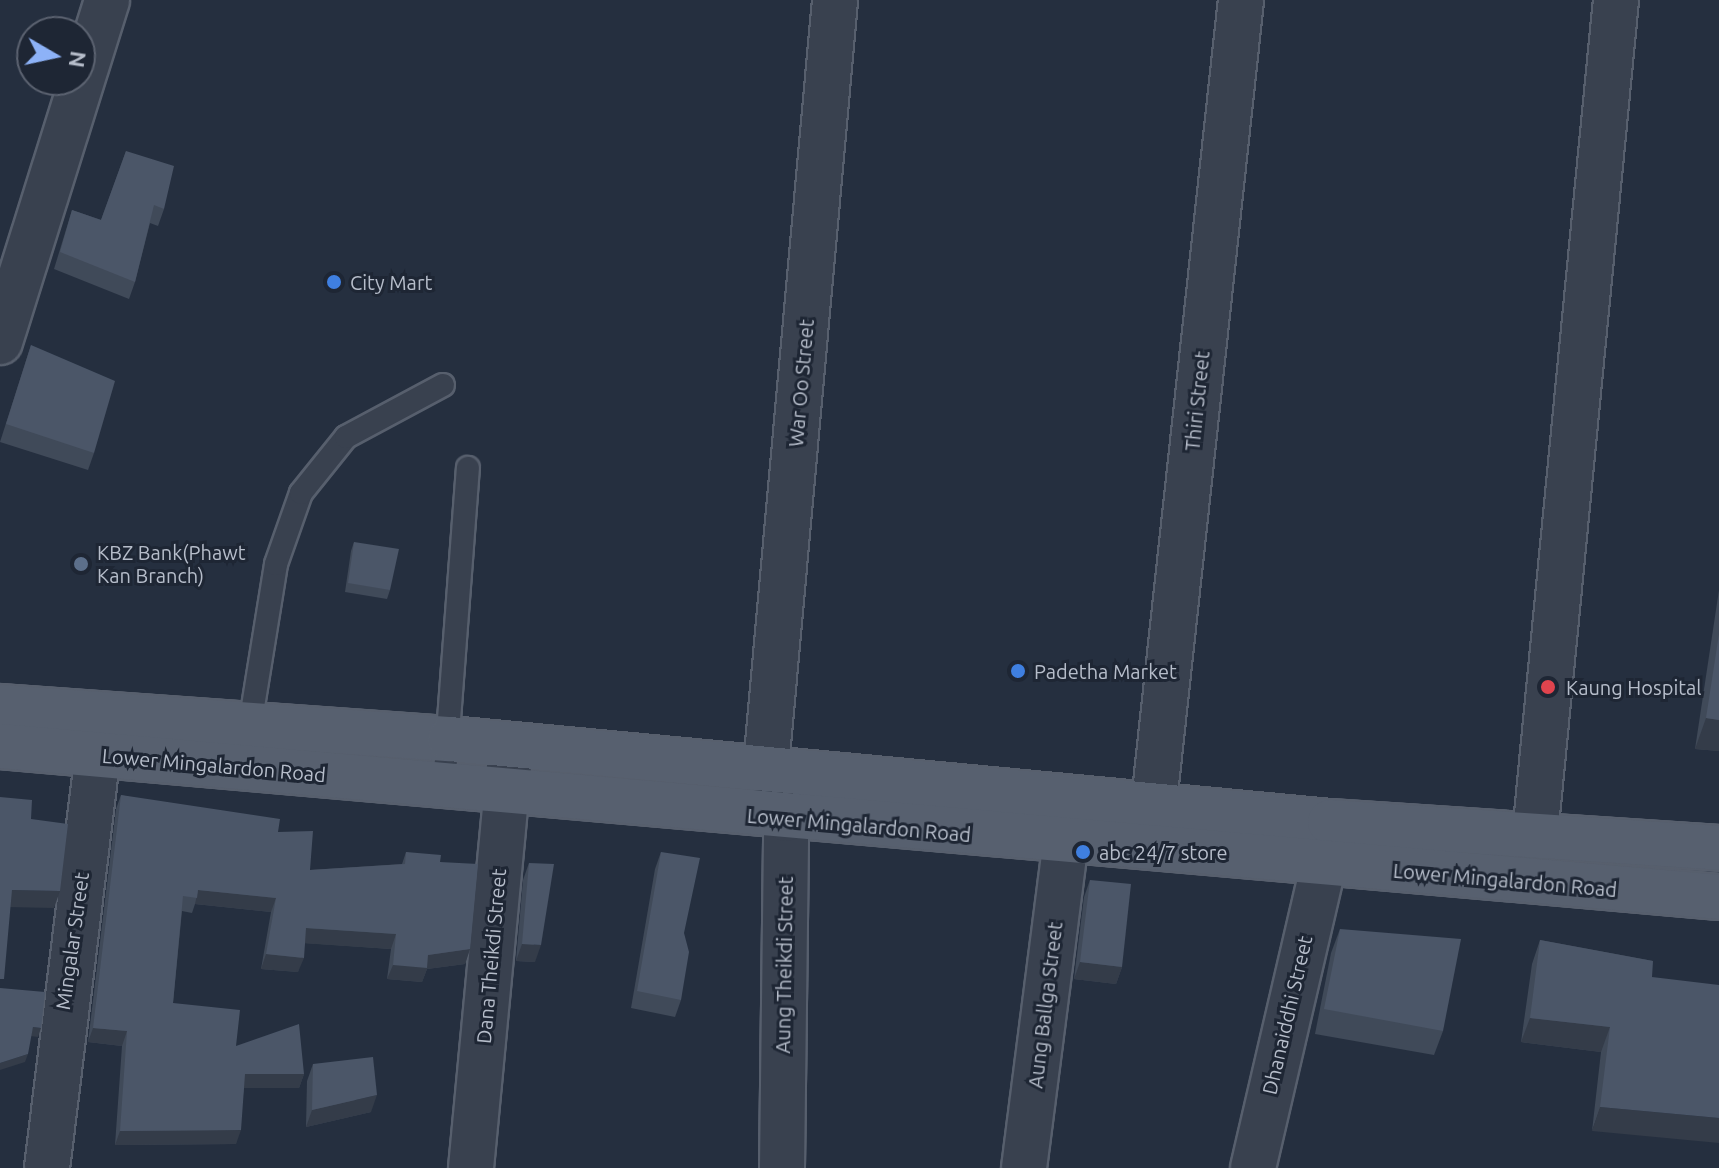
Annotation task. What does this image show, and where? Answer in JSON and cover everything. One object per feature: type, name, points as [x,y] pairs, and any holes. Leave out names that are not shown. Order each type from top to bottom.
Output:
[{"type":"main road","name":"Lower Mingalardon Road","points":[[0,707],[100,734],[247,746],[450,739],[1154,802],[1330,822],[1719,848]]},
{"type":"main road","name":"Lower Mingalardon Road","points":[[0,746],[100,734]]},
{"type":"main road","name":"Lower Mingalardon Road","points":[[247,746],[444,786],[786,819],[1719,897]]},
{"type":"street","points":[[0,342],[107,0]]},
{"type":"street","name":"War Oo Street","points":[[766,766],[835,0]]},
{"type":"street","name":"Thiri Street","points":[[1154,802],[1241,0]]},
{"type":"street","points":[[1535,835],[1616,0]]},
{"type":"street","name":"Mingalar Street","points":[[47,1168],[100,734]]},
{"type":"street","name":"Dana Theikdi Street","points":[[471,1168],[511,745]]},
{"type":"street","name":"Aung Theikdi Street","points":[[766,766],[786,819],[782,1168]]},
{"type":"street","name":"Aung Ballga Street","points":[[1024,1168],[1066,842]]},
{"type":"street","name":"Dhanaiddhi Street","points":[[1253,1168],[1324,863]]},
{"type":"lane","points":[[247,746],[276,564],[301,493],[346,437],[443,385]]},
{"type":"lane","points":[[444,786],[450,739],[468,468]]},
{"type":"building","points":[[126,151],[174,166],[164,209],[154,205],[135,282],[60,252],[72,210],[101,220]]},
{"type":"building","points":[[31,345],[115,381],[94,453],[6,424]]},
{"type":"building","points":[[354,542],[399,549],[390,590],[348,583]]},
{"type":"building","points":[[1719,634],[1719,720],[1706,718]]},
{"type":"building","points":[[121,795],[280,819],[278,832],[313,831],[310,870],[405,864],[406,852],[441,855],[440,862],[478,864],[470,949],[428,955],[427,968],[393,965],[396,934],[306,928],[304,958],[266,954],[276,898],[198,890],[197,898],[183,896],[173,1003],[240,1010],[236,1046],[299,1024],[304,1074],[245,1074],[241,1130],[120,1131],[127,1031],[93,1028]]},
{"type":"building","points":[[0,797],[32,800],[31,819],[68,824],[60,891],[12,890],[4,979],[0,979]]},
{"type":"building","points":[[661,852],[700,858],[684,933],[689,952],[681,1000],[637,991]]},
{"type":"building","points":[[529,863],[554,864],[541,945],[522,944]]},
{"type":"building","points":[[1090,880],[1131,884],[1122,967],[1080,962]]},
{"type":"building","points":[[1340,929],[1461,939],[1443,1031],[1324,1009]]},
{"type":"building","points":[[1540,940],[1653,961],[1652,977],[1719,985],[1719,1118],[1600,1107],[1610,1027],[1530,1018]]},
{"type":"building","points":[[0,988],[45,992],[41,1028],[33,1027],[28,1054],[0,1063]]},
{"type":"building","points":[[373,1057],[377,1095],[312,1110],[313,1064]]},
{"type":"place","name":"City Mart","points":[[334,282]]},
{"type":"place","name":"KBZ Bank(Phawt Kan Branch)","points":[[81,564]]},
{"type":"place","name":"Padetha Market","points":[[1018,671]]},
{"type":"place","name":"Kaung Hospital","points":[[1548,687]]},
{"type":"place","name":"abc 24/7 store","points":[[1083,852]]}]
